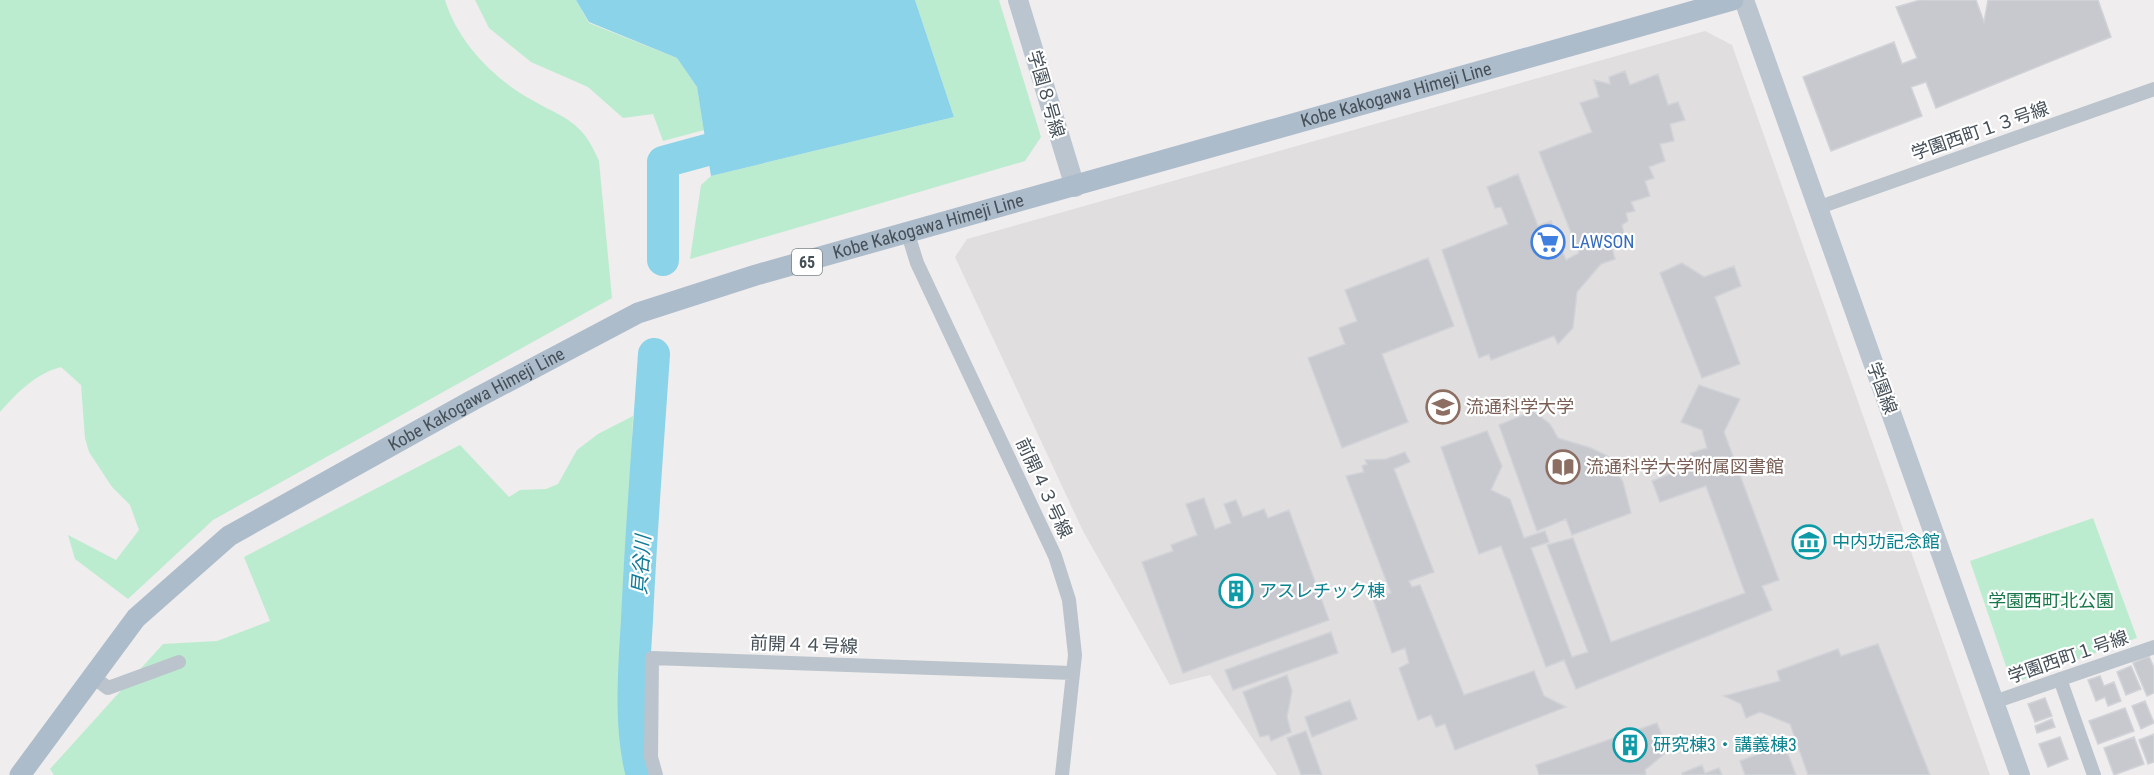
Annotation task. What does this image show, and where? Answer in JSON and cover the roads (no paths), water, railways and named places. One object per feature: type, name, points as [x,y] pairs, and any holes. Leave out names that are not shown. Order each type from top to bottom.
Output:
[{"type":"main road","name":"Kobe Kakogawa Himeji Line","points":[[20,775],[136,618],[229,536],[473,400],[638,313],[756,275],[1075,187],[1732,0]]},
{"type":"street","name":"学園８号線","points":[[1018,0],[1075,187]]},
{"type":"street","name":"学園線","points":[[1744,0],[2020,775]]},
{"type":"street","name":"学園西町１３号線","points":[[1817,208],[2154,89]]},
{"type":"street","name":"前開４３号線","points":[[908,234],[917,263],[1055,556],[1069,600],[1075,654],[1062,775]]},
{"type":"street","name":"学園西町１号線","points":[[1994,702],[2154,648]]},
{"type":"street","name":"前開４４号線","points":[[656,775],[651,757],[652,658],[1072,673]]},
{"type":"street","points":[[93,677],[108,688],[179,662]]},
{"type":"street","points":[[2060,679],[2094,775]]},
{"type":"water","points":[[576,0],[915,0],[954,117],[711,176],[697,87],[677,58],[589,22]]},
{"type":"waterway","name":"貝谷川","points":[[663,260],[663,162],[707,150]]},
{"type":"waterway","name":"貝谷川","points":[[642,775],[635,738],[634,678],[654,354]]},
{"type":"place","name":"LAWSON","points":[[1548,242]]},
{"type":"place","name":"流通科学大学","points":[[1443,407]]},
{"type":"place","name":"流通科学大学附属図書館","points":[[1563,467]]},
{"type":"place","name":"中内功記念館","points":[[1809,542]]},
{"type":"place","name":"アスレチック棟","points":[[1236,591]]},
{"type":"place","name":"研究棟3・講義棟3","points":[[1630,745]]},
{"type":"park label","name":"学園西町北公園","points":[[2051,601]]}]
